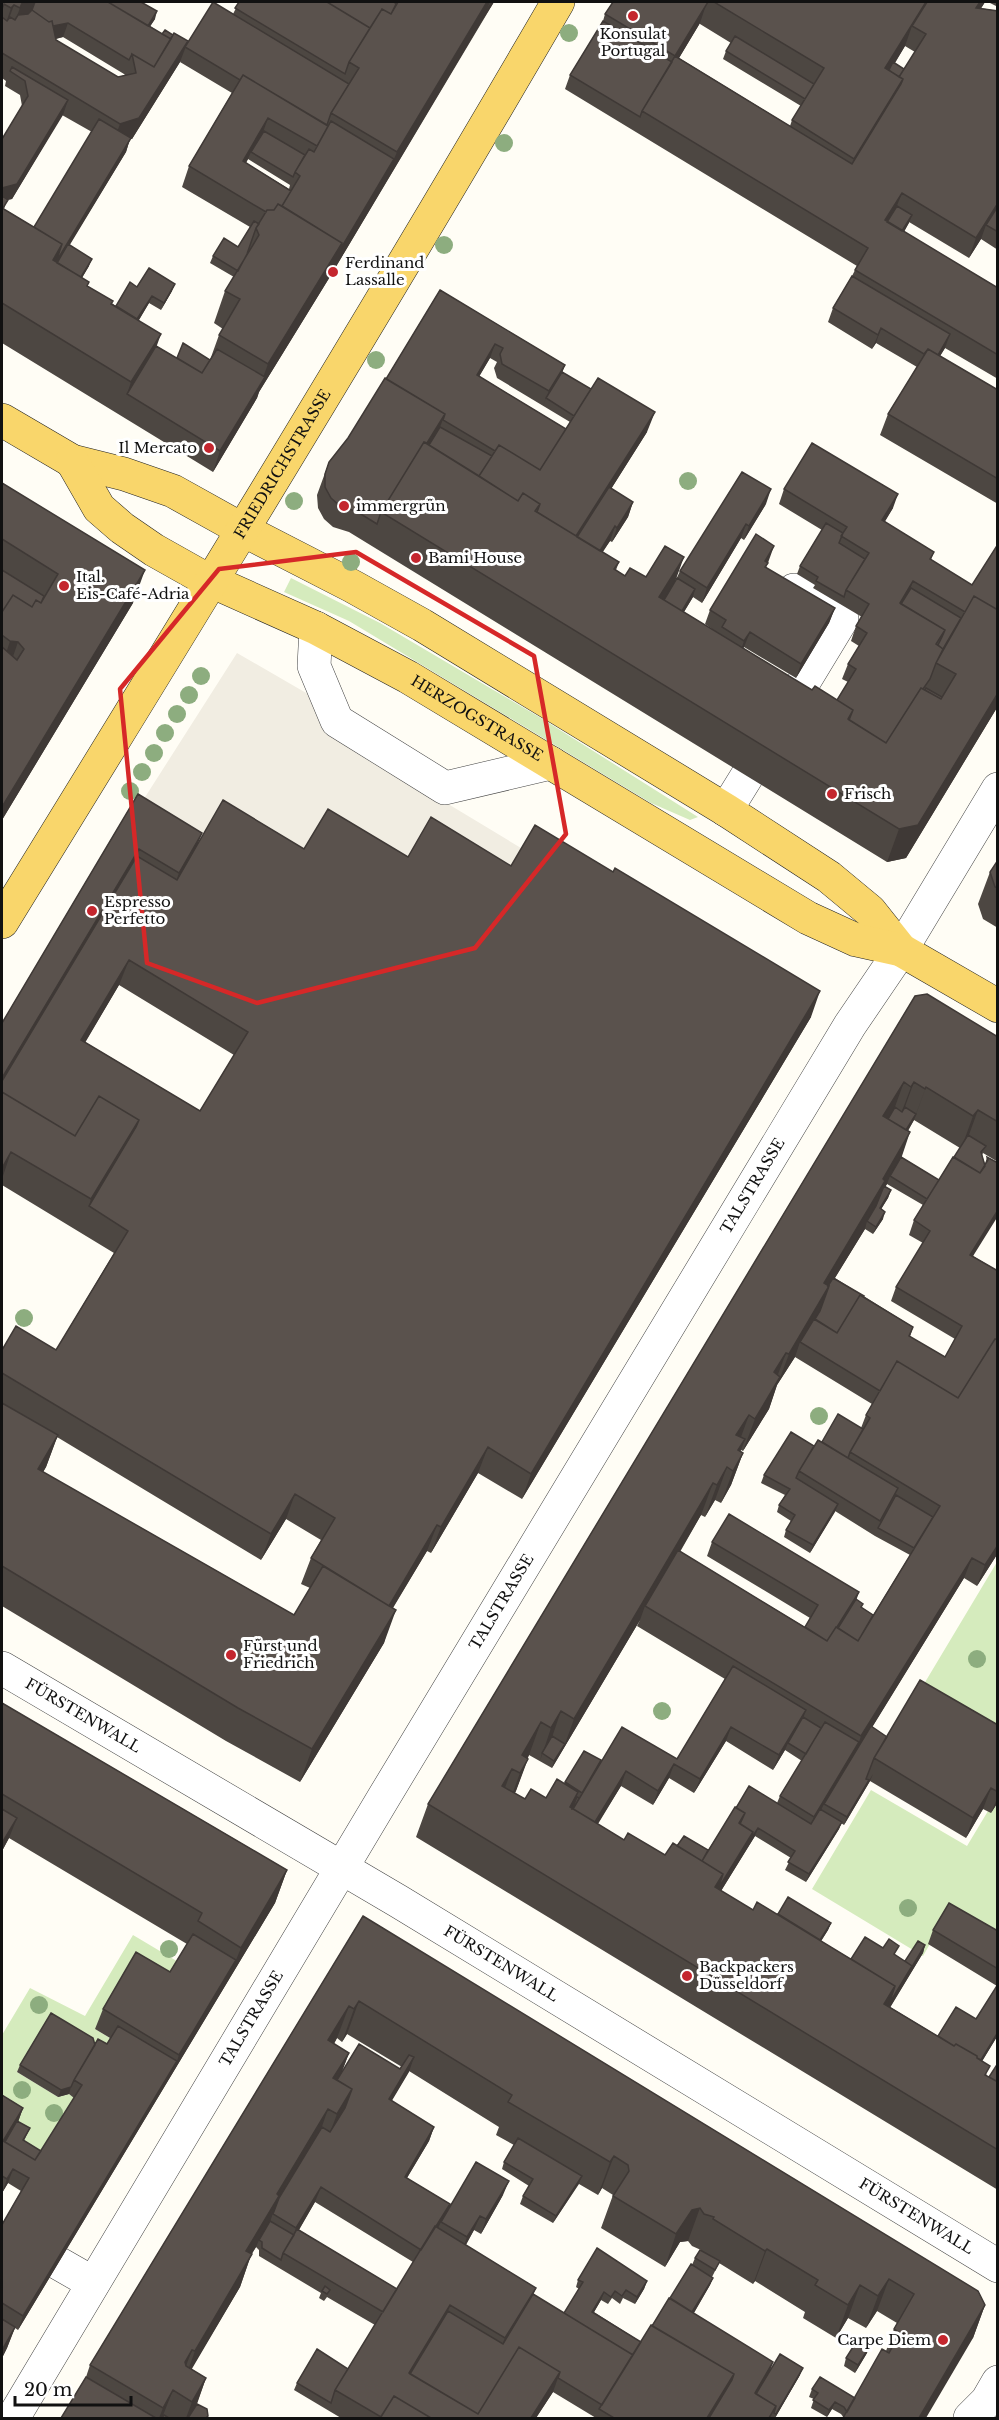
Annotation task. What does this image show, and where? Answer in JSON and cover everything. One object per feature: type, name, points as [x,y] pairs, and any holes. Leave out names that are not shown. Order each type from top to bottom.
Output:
[{"type":"main road","name":"FRIEDRICHSTRASSE","points":[[2,922],[212,582],[439,206],[558,2]]},
{"type":"main road","name":"HERZOGSTRASSE","points":[[2,420],[72,461],[149,481],[174,492],[422,625],[726,810],[837,884],[870,911],[901,950]]},
{"type":"main road","name":"HERZOGSTRASSE","points":[[72,461],[99,508],[154,550],[212,582],[316,628],[408,677],[808,918],[856,940],[901,950],[998,1006]]},
{"type":"street","points":[[778,581],[842,619],[785,713]]},
{"type":"street","points":[[316,628],[314,666],[336,721],[445,788],[551,763]]},
{"type":"street","points":[[726,810],[747,776]]},
{"type":"street","name":"TALSTRASSE","points":[[13,2418],[341,1868],[844,1036],[901,950],[998,789]]},
{"type":"street","name":"FÜRSTENWALL","points":[[2,1668],[341,1868],[998,2266]]},
{"type":"street","points":[[58,2263],[93,2283]]},
{"type":"street","points":[[970,2418],[987,2401],[998,2382]]},
{"type":"highlighted area","points":[[356,552],[534,656],[566,834],[475,948],[257,1003],[147,963],[120,689],[219,569]]},
{"type":"green space","points":[[291,578],[380,623],[541,718],[698,817],[690,820],[651,803],[349,621],[284,592]]},
{"type":"green space","points":[[997,1562],[997,1755],[912,1704]]},
{"type":"green space","points":[[871,1790],[967,1846],[997,1796],[997,1949],[945,1918],[923,1956],[812,1889]]},
{"type":"green space","points":[[133,1935],[180,1963],[163,1992],[95,2029],[113,2040],[101,2059],[48,2020],[17,2072],[58,2097],[69,2094],[76,2099],[39,2158],[21,2147],[27,2135],[2,2112],[2,2035],[30,1988],[85,2016]]},
{"type":"shaded area","points":[[237,653],[320,701],[327,731],[526,851],[502,891],[190,865],[126,827]]},
{"type":"building","points":[[2,2],[32,2],[22,3],[20,8],[14,5],[11,8],[4,4],[2,9]]},
{"type":"building","points":[[35,2],[108,2],[171,39],[154,67],[132,54],[129,60],[68,23],[53,26],[52,21],[49,22],[32,10]]},
{"type":"building","points":[[108,2],[141,2],[157,11],[148,26]]},
{"type":"building","points":[[213,2],[349,84],[331,113],[327,125],[243,75],[240,80],[185,47]]},
{"type":"building","points":[[239,2],[327,2],[370,28],[349,62],[345,74],[235,8]]},
{"type":"building","points":[[327,2],[395,2],[396,4],[391,14],[382,9],[370,28]]},
{"type":"building","points":[[398,2],[487,2],[397,152],[331,113],[359,68],[349,62],[382,9],[391,14]]},
{"type":"building","points":[[613,2],[708,2],[675,56],[605,14]]},
{"type":"building","points":[[714,2],[926,2],[885,68],[903,79],[854,159],[792,120],[824,68]]},
{"type":"building","points":[[927,2],[980,2],[976,8],[998,11],[998,203],[976,238],[902,193],[885,220],[998,288],[998,355],[855,270],[868,248],[642,111],[675,56],[852,164],[901,84],[903,79],[899,77],[926,34],[912,26]]},
{"type":"building","points":[[32,10],[49,22],[52,21],[56,40],[118,77],[136,73],[132,54],[154,67],[174,33],[188,41],[139,118],[120,124],[2,53],[2,17],[7,21],[10,17],[15,20],[18,15],[28,14]]},
{"type":"building","points":[[603,21],[672,62],[640,117],[570,75]]},
{"type":"building","points":[[165,30],[173,35],[171,39],[162,34]]},
{"type":"building","points":[[735,36],[814,84],[805,99],[726,51]]},
{"type":"building","points":[[893,62],[904,69],[899,77],[889,70]]},
{"type":"building","points":[[12,67],[68,100],[17,184],[2,188],[2,139],[28,96],[25,81],[10,71]]},
{"type":"building","points":[[243,75],[328,126],[317,146],[268,118],[243,161],[291,191],[282,206],[278,204],[274,210],[266,212],[189,166]]},
{"type":"building","points":[[99,119],[131,138],[56,262],[62,244],[34,227]]},
{"type":"building","points":[[331,121],[394,159],[340,250],[342,243],[282,206],[300,176],[295,172],[309,149],[314,152]]},
{"type":"building","points":[[264,131],[305,155],[293,177],[251,152]]},
{"type":"building","points":[[2,196],[8,200],[3,208],[2,208]]},
{"type":"building","points":[[278,204],[342,243],[268,364],[219,335],[240,299],[225,291],[259,235],[256,228],[267,210],[274,210]]},
{"type":"building","points":[[897,206],[912,215],[902,231],[887,222]]},
{"type":"building","points":[[998,206],[998,232],[986,225]]},
{"type":"building","points":[[2,208],[62,244],[53,260],[89,282],[87,286],[113,301],[111,304],[161,334],[131,382],[2,303]]},
{"type":"building","points":[[254,221],[259,224],[238,271],[213,256],[224,238],[238,247]]},
{"type":"building","points":[[68,244],[92,259],[81,277],[57,263]]},
{"type":"building","points":[[149,268],[175,284],[164,303],[152,296],[137,319],[116,306],[130,282],[137,287]]},
{"type":"building","points":[[852,276],[950,334],[938,355],[928,349],[924,354],[881,328],[878,335],[833,308]]},
{"type":"building","points":[[440,290],[565,365],[549,391],[502,364],[500,354],[503,348],[495,344],[477,375],[566,429],[540,470],[499,445],[495,451],[443,420],[445,414],[386,379]]},
{"type":"building","points":[[183,343],[210,360],[202,373],[177,358]]},
{"type":"building","points":[[156,346],[202,373],[217,349],[265,377],[220,451],[127,394]]},
{"type":"building","points":[[928,349],[998,390],[998,479],[888,414]]},
{"type":"building","points":[[562,372],[591,389],[574,416],[546,398]]},
{"type":"building","points":[[385,378],[445,414],[427,443],[424,442],[381,512],[377,524],[356,511],[341,507],[331,498],[325,487],[325,474],[329,462],[348,438]]},
{"type":"building","points":[[598,378],[655,412],[576,536],[537,512],[540,504],[523,493],[518,501],[479,476],[499,445],[540,470]]},
{"type":"building","points":[[440,427],[492,456],[479,476],[429,445]]},
{"type":"building","points":[[424,442],[518,501],[523,493],[540,504],[535,511],[619,562],[614,569],[625,576],[630,568],[646,577],[665,546],[684,557],[659,597],[812,690],[815,686],[853,710],[848,719],[886,743],[921,688],[941,699],[956,674],[936,663],[974,596],[998,610],[998,693],[918,825],[899,829],[381,512]]},
{"type":"building","points":[[812,443],[898,494],[882,520],[934,552],[930,559],[972,585],[998,544],[998,610],[974,596],[965,612],[913,581],[900,603],[945,630],[936,644],[943,649],[930,679],[923,689],[921,688],[886,743],[849,720],[853,710],[837,700],[856,669],[848,664],[867,633],[856,626],[869,604],[846,590],[869,553],[841,536],[847,527],[784,489]]},
{"type":"building","points":[[742,472],[771,489],[749,526],[746,524],[707,588],[680,571]]},
{"type":"building","points":[[2,483],[145,570],[2,807],[2,647],[17,660],[24,649],[18,642],[10,641],[2,635],[2,612],[13,595],[32,607],[36,600],[41,603],[58,574],[2,539]]},
{"type":"building","points":[[609,487],[633,502],[600,551],[577,537]]},
{"type":"building","points":[[826,523],[843,533],[839,543],[865,559],[844,597],[816,581],[818,577],[800,566]]},
{"type":"building","points":[[756,534],[774,546],[765,561],[768,563],[765,567],[835,608],[801,664],[750,632],[744,641],[722,627],[726,620],[710,610]]},
{"type":"building","points":[[2,570],[44,596],[41,603],[36,600],[32,607],[13,595],[2,612]]},
{"type":"building","points":[[677,578],[695,589],[682,611],[664,600]]},
{"type":"building","points":[[911,588],[961,618],[943,649],[938,645],[945,630],[901,604]]},
{"type":"building","points":[[926,688],[942,697],[941,699],[925,690]]},
{"type":"building","points":[[138,794],[202,833],[179,873],[139,849],[2,1078],[2,1023]]},
{"type":"building","points":[[223,800],[304,849],[328,809],[408,857],[431,817],[511,866],[535,825],[613,872],[615,868],[820,991],[531,1474],[488,1447],[441,1527],[437,1525],[389,1606],[311,1558],[335,1518],[295,1494],[271,1534],[2,1373],[2,1350],[16,1326],[56,1350],[128,1231],[89,1206],[139,1120],[99,1096],[75,1136],[2,1092],[2,1081],[137,856],[177,880]],"holes":[[[129,960],[248,1032],[200,1111],[81,1040]]]},
{"type":"building","points":[[998,860],[998,888],[995,887],[990,872]]},
{"type":"building","points":[[927,994],[998,1037],[998,1122],[978,1110],[973,1116],[926,1087],[925,1089],[914,1082],[911,1087],[904,1082],[883,1116],[910,1132],[883,1179],[885,1181],[824,1283],[829,1286],[789,1354],[786,1353],[774,1372],[780,1377],[755,1419],[749,1415],[736,1435],[745,1439],[738,1450],[743,1453],[733,1471],[727,1467],[717,1485],[713,1483],[574,1719],[561,1711],[551,1728],[541,1722],[522,1755],[528,1759],[520,1773],[512,1769],[502,1786],[525,1799],[531,1789],[546,1798],[557,1779],[578,1792],[570,1807],[624,1840],[628,1833],[665,1855],[673,1843],[723,1874],[715,1887],[753,1910],[757,1902],[895,1986],[884,2004],[954,2046],[956,2044],[977,2056],[990,2066],[985,2075],[998,2082],[998,2150],[428,1804],[915,996]]},
{"type":"building","points":[[2,1092],[75,1136],[99,1096],[139,1120],[91,1199],[11,1152],[2,1168]]},
{"type":"building","points":[[895,1107],[902,1112],[905,1107],[916,1114],[906,1130],[888,1119]]},
{"type":"building","points":[[968,1135],[986,1146],[981,1152],[985,1166],[980,1173],[954,1157]]},
{"type":"building","points":[[901,1157],[939,1180],[927,1199],[890,1176]]},
{"type":"building","points":[[953,1157],[980,1173],[988,1160],[987,1157],[998,1163],[998,1210],[970,1255],[998,1271],[998,1340],[995,1339],[958,1398],[897,1361],[880,1391],[800,1342],[814,1319],[837,1333],[860,1295],[913,1327],[909,1336],[945,1357],[962,1326],[896,1287],[930,1231],[914,1220]]},
{"type":"building","points":[[884,1186],[891,1190],[880,1208],[885,1212],[876,1227],[867,1221]]},
{"type":"building","points":[[833,1278],[864,1296],[860,1295],[837,1333],[815,1319]]},
{"type":"building","points":[[995,1339],[998,1340],[998,1545],[985,1565],[972,1558],[861,1736],[645,1606],[678,1550],[827,1641],[836,1627],[858,1641],[940,1506],[850,1452],[870,1418],[866,1415],[897,1361],[958,1398]]},
{"type":"building","points":[[2,1403],[58,1435],[38,1469],[294,1615],[323,1566],[396,1610],[312,1749],[238,1708],[2,1566]]},
{"type":"building","points":[[838,1414],[863,1429],[848,1458],[822,1442]]},
{"type":"building","points":[[791,1432],[814,1446],[796,1478],[838,1504],[813,1545],[786,1530],[795,1515],[779,1505],[790,1489],[764,1475]]},
{"type":"building","points":[[818,1440],[898,1488],[880,1521],[799,1471]]},
{"type":"building","points":[[896,1495],[933,1517],[914,1548],[878,1528]]},
{"type":"building","points":[[729,1514],[859,1592],[827,1641],[805,1627],[818,1605],[712,1542]]},
{"type":"building","points":[[856,1599],[863,1604],[861,1607],[873,1615],[858,1641],[838,1628]]},
{"type":"building","points":[[733,1666],[806,1710],[779,1755],[731,1727],[700,1779],[674,1764],[658,1791],[626,1771],[595,1822],[573,1809],[622,1727],[677,1759]]},
{"type":"building","points":[[920,1680],[998,1725],[998,1792],[991,1788],[973,1818],[874,1758]]},
{"type":"building","points":[[2,1703],[287,1870],[241,1948],[198,1921],[202,1913],[2,1794]]},
{"type":"building","points":[[803,1717],[821,1728],[806,1754],[788,1743]]},
{"type":"building","points":[[825,1722],[859,1742],[814,1817],[780,1796]]},
{"type":"building","points":[[871,1726],[887,1737],[874,1758],[866,1779],[869,1780],[847,1817],[824,1804]]},
{"type":"building","points":[[552,1736],[565,1744],[554,1761],[542,1753]]},
{"type":"building","points":[[584,1751],[601,1760],[582,1793],[565,1782]]},
{"type":"building","points":[[749,1786],[811,1824],[820,1809],[842,1822],[809,1874],[788,1862],[795,1851],[758,1828],[751,1839],[753,1832],[740,1824],[745,1813],[736,1808]]},
{"type":"building","points":[[735,1807],[745,1813],[739,1823],[753,1832],[718,1889],[723,1874],[702,1861]]},
{"type":"building","points":[[2,1809],[17,1818],[2,1843]]},
{"type":"building","points":[[684,1836],[708,1850],[702,1861],[677,1846]]},
{"type":"building","points":[[788,1897],[831,1923],[820,1940],[778,1914]]},
{"type":"building","points":[[949,1903],[998,1931],[998,1969],[933,1930]]},
{"type":"building","points":[[363,1916],[978,2291],[985,2305],[919,2418],[843,2418],[882,2349],[889,2353],[900,2333],[894,2329],[914,2294],[889,2279],[878,2296],[860,2285],[848,2305],[815,2285],[818,2280],[767,2249],[765,2251],[713,2219],[714,2217],[704,2214],[700,2208],[692,2210],[676,2234],[613,2196],[629,2171],[628,2165],[614,2156],[610,2162],[508,2102],[512,2095],[359,2001],[354,2009],[349,2006],[328,2040],[349,2053],[333,2078],[352,2089],[337,2114],[328,2109],[246,2251],[252,2254],[195,2351],[192,2350],[185,2362],[186,2366],[206,2378],[192,2402],[173,2390],[163,2408],[90,2365]]},
{"type":"building","points":[[193,1934],[236,1960],[179,2055],[103,2009],[136,1952],[170,1972]]},
{"type":"building","points":[[865,1937],[883,1948],[889,1939],[899,1946],[894,1954],[912,1966],[889,2004],[895,1986],[851,1959]]},
{"type":"building","points":[[918,1941],[925,1945],[909,1972],[912,1966],[905,1961]]},
{"type":"building","points":[[998,1984],[998,2032],[981,2060],[938,2036],[956,2007],[976,2019]]},
{"type":"building","points":[[51,2013],[93,2038],[95,2045],[71,2087],[61,2090],[20,2065]]},
{"type":"building","points":[[118,2026],[177,2061],[23,2316],[2,2303],[2,2222],[29,2178],[13,2169],[7,2179],[2,2176],[2,2095],[23,2108],[3,2141],[35,2160],[82,2085],[74,2080],[98,2039],[107,2044]]},
{"type":"building","points":[[359,2044],[400,2069],[409,2055],[414,2057],[389,2099],[434,2127],[405,2177],[450,2204],[421,2250],[321,2187],[296,2228],[273,2214],[279,2198],[322,2127],[330,2132],[345,2108],[352,2089],[337,2080]]},
{"type":"building","points":[[998,2063],[998,2082],[989,2077]]},
{"type":"building","points":[[17,2121],[30,2128],[23,2140],[41,2151],[35,2160],[5,2142]]},
{"type":"building","points":[[518,2138],[582,2176],[556,2216],[523,2196],[533,2179],[504,2162]]},
{"type":"building","points":[[476,2162],[509,2181],[486,2219],[480,2216],[467,2237],[441,2222]]},
{"type":"building","points":[[270,2221],[294,2235],[281,2260],[262,2248],[262,2242],[259,2240]]},
{"type":"building","points":[[435,2226],[536,2288],[505,2338],[450,2305],[409,2373],[478,2414],[519,2347],[560,2372],[531,2418],[431,2418],[394,2396],[381,2417],[335,2390]]},
{"type":"building","points":[[297,2229],[397,2289],[383,2312],[283,2253]]},
{"type":"building","points":[[597,2248],[647,2281],[637,2297],[626,2290],[622,2296],[615,2291],[611,2297],[604,2292],[592,2312],[641,2342],[633,2355],[564,2313],[583,2282],[578,2280]]},
{"type":"building","points":[[700,2250],[720,2261],[715,2270],[695,2258]]},
{"type":"building","points":[[691,2264],[713,2278],[692,2312],[670,2298]]},
{"type":"building","points":[[325,2286],[330,2290],[327,2294],[322,2291]]},
{"type":"building","points":[[533,2294],[633,2355],[602,2405],[558,2378],[560,2372],[519,2347],[478,2414],[410,2374],[448,2311],[503,2344]]},
{"type":"building","points":[[669,2298],[773,2362],[755,2393],[776,2406],[769,2418],[709,2418],[734,2374],[652,2326]]},
{"type":"building","points":[[2,2319],[15,2327],[2,2350]]},
{"type":"building","points":[[651,2325],[734,2374],[707,2418],[614,2418],[599,2409]]},
{"type":"building","points":[[858,2339],[870,2346],[858,2365],[846,2358]]},
{"type":"building","points":[[317,2349],[348,2369],[335,2390],[331,2403],[297,2383]]},
{"type":"building","points":[[780,2354],[803,2368],[776,2414],[774,2413],[776,2406],[756,2394]]},
{"type":"building","points":[[86,2377],[156,2418],[61,2418]]},
{"type":"building","points":[[820,2377],[855,2398],[847,2412],[844,2407],[835,2402],[829,2410],[813,2400],[818,2393],[812,2389]]},
{"type":"building","points":[[394,2396],[431,2418],[380,2418]]},
{"type":"building","points":[[197,2404],[207,2409],[208,2416],[188,2418]]},
{"type":"place","name":"Konsulat Portugal","points":[[633,16]]},
{"type":"place","name":"Ferdinand Lassalle","points":[[333,272]]},
{"type":"place","name":"Il Mercato","points":[[209,448]]},
{"type":"place","name":"immergrün","points":[[344,506]]},
{"type":"place","name":"Bami House","points":[[416,558]]},
{"type":"place","name":"Ital. Eis-Café-Adria","points":[[64,586]]},
{"type":"place","name":"Frisch","points":[[832,794]]},
{"type":"place","name":"Espresso Perfetto","points":[[92,911]]},
{"type":"place","name":"Fürst und Friedrich","points":[[231,1655]]},
{"type":"place","name":"Backpackers Düsseldorf","points":[[687,1976]]},
{"type":"place","name":"Carpe Diem","points":[[943,2340]]}]
